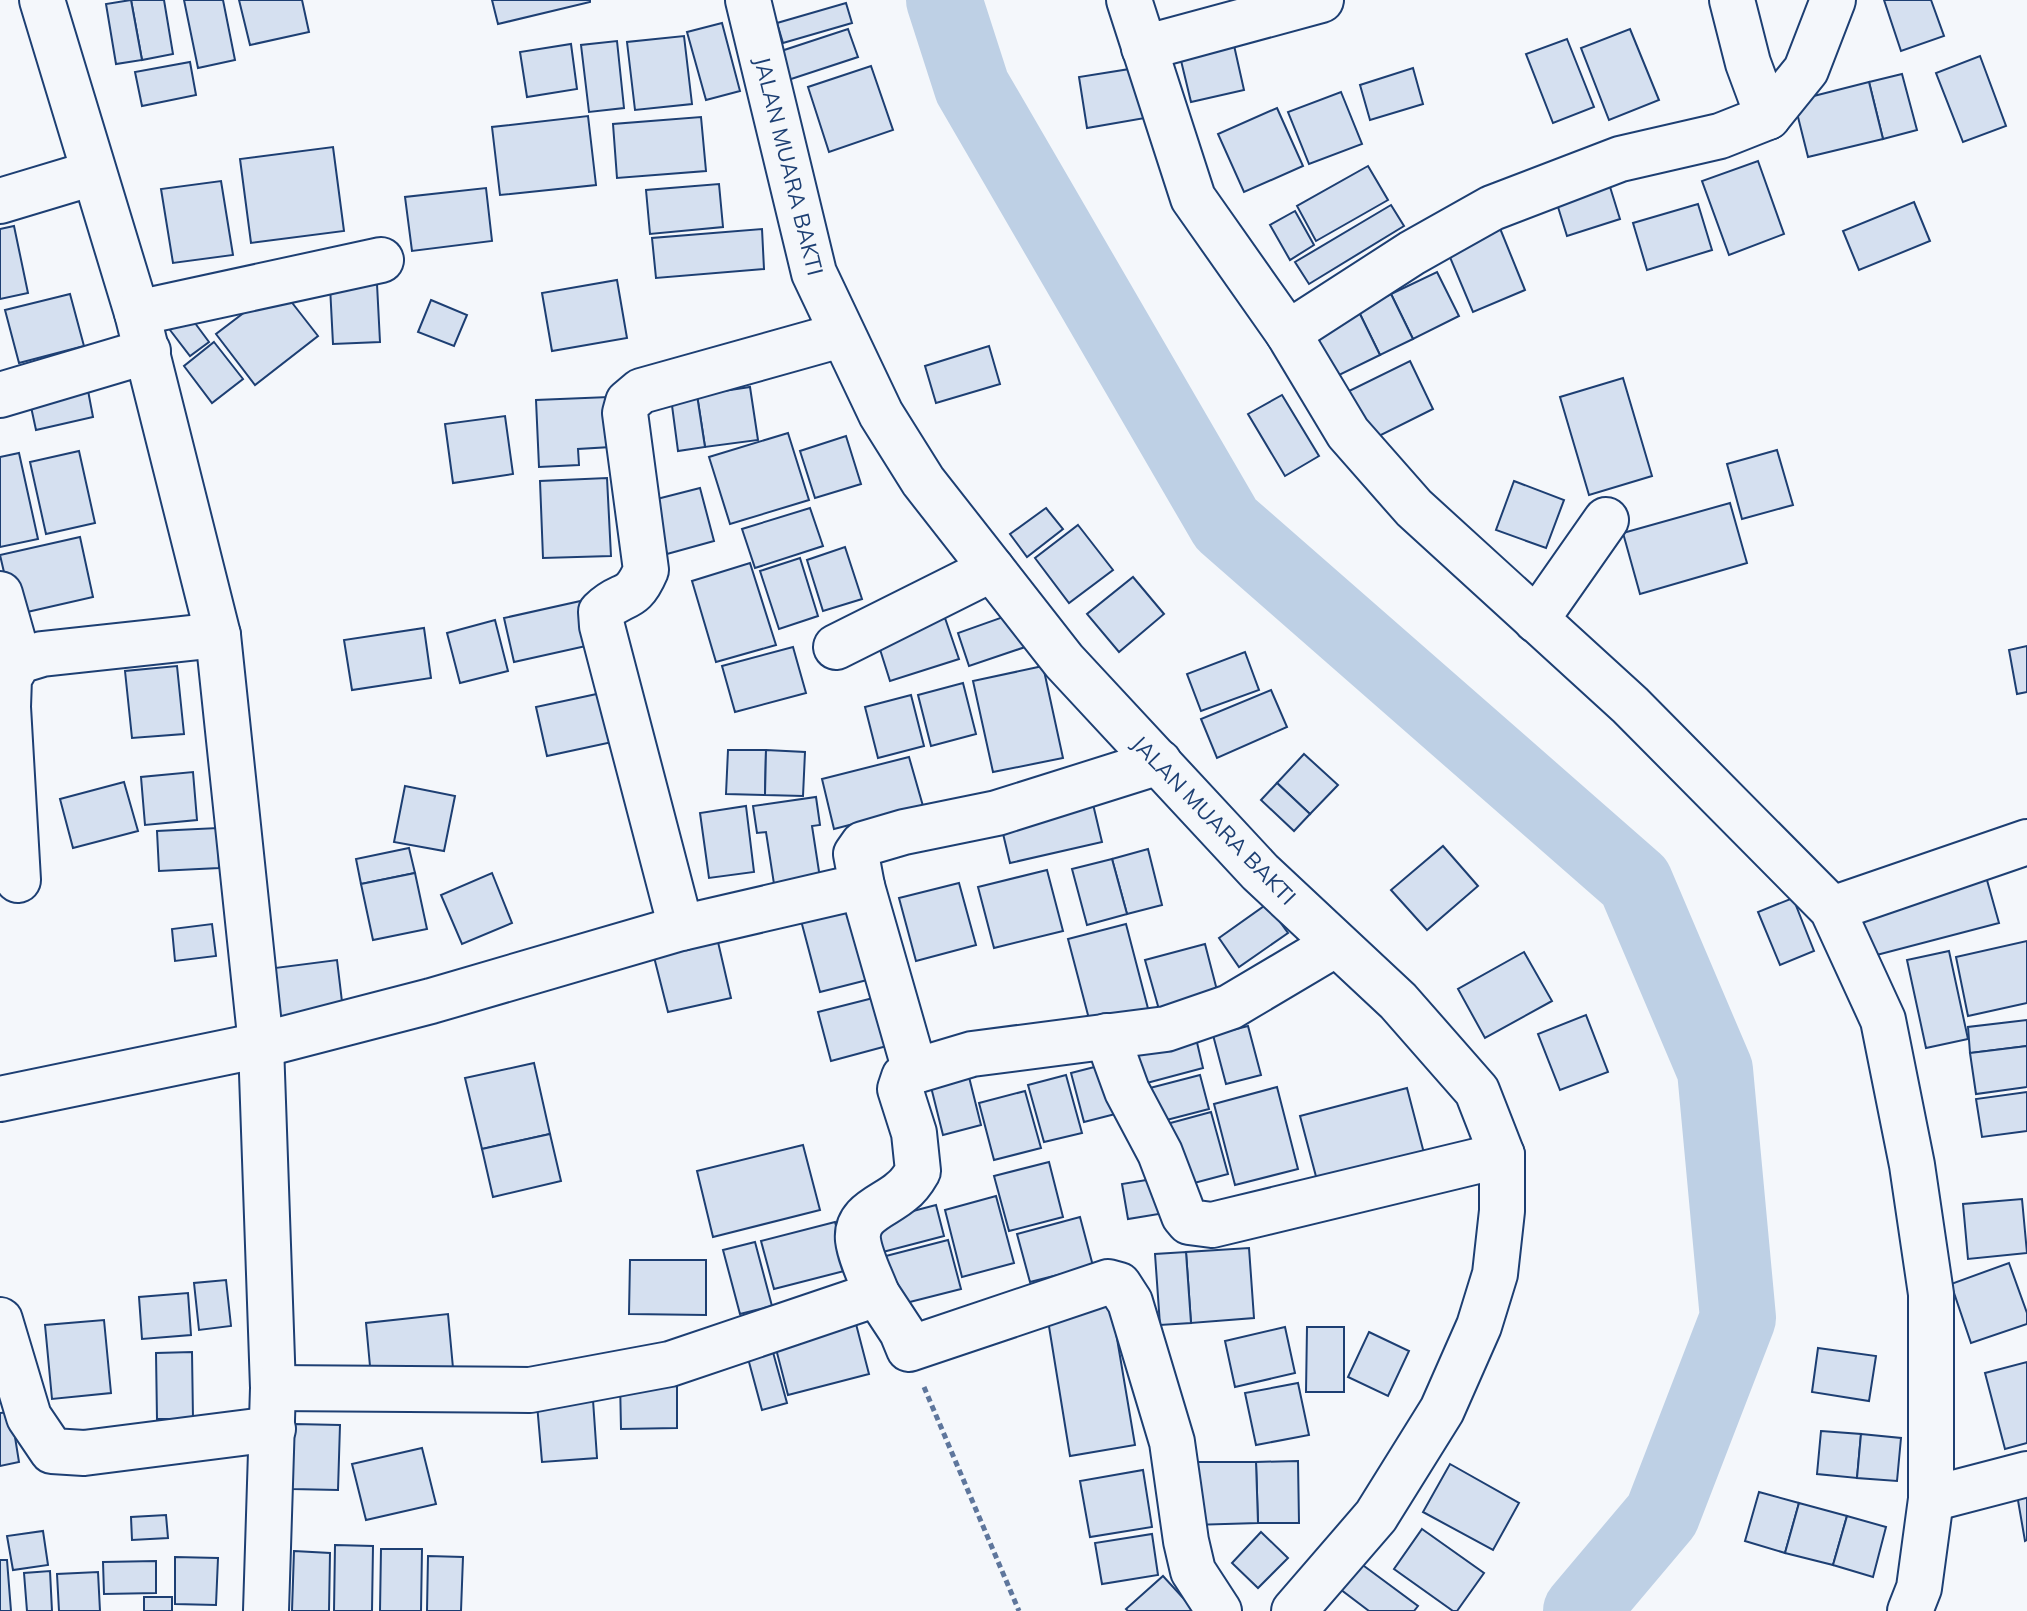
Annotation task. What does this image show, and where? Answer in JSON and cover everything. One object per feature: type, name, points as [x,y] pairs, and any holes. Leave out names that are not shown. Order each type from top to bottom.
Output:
[{"type":"street","points":[[42,0],[143,332],[218,635],[261,1045],[273,1408],[266,1611]]},
{"type":"street","name":"JALAN MUARA BAKTI","points":[[748,0],[814,273],[881,414],[923,481],[1064,661],[1260,872],[1398,1001],[1477,1091],[1502,1155],[1502,1211],[1495,1274],[1479,1326],[1442,1410],[1376,1516],[1294,1611]]},
{"type":"street","points":[[1129,0],[1193,198],[1288,333],[1348,433],[1414,508],[1630,705],[1832,909],[1883,1020],[1912,1165],[1931,1294],[1931,1499],[1919,1588],[1910,1611]]},
{"type":"street","points":[[1144,48],[1321,0]]},
{"type":"street","points":[[1732,0],[1748,63],[1768,117]]},
{"type":"street","points":[[1288,333],[1412,253],[1492,208],[1620,159],[1720,136],[1768,117],[1806,70],[1833,0]]},
{"type":"street","points":[[0,201],[93,173]]},
{"type":"street","points":[[0,395],[143,332],[381,260]]},
{"type":"street","points":[[681,928],[602,626],[601,612],[612,601],[630,597],[646,570],[625,413],[628,402],[641,391],[841,335]]},
{"type":"street","points":[[1536,620],[1606,520]]},
{"type":"street","points":[[836,647],[992,569]]},
{"type":"street","points":[[0,594],[19,661]]},
{"type":"street","points":[[18,880],[8,707],[9,678],[19,661],[42,654],[218,635]]},
{"type":"street","points":[[915,1071],[862,886],[856,854],[863,844],[904,832],[997,813],[1159,762]]},
{"type":"street","points":[[1832,909],[2027,842]]},
{"type":"street","points":[[0,1099],[261,1045],[431,1001],[681,928],[862,886]]},
{"type":"street","points":[[1219,1611],[1193,1571],[1172,1442],[1130,1302],[1119,1285],[1108,1282],[909,1349],[902,1332],[877,1294],[858,1241],[859,1225],[863,1218],[888,1199],[902,1193],[918,1171],[914,1133],[900,1089],[904,1077],[972,1054],[1166,1029],[1230,1007],[1336,944]]},
{"type":"street","points":[[1107,1036],[1127,1091],[1160,1153],[1178,1203],[1189,1222],[1212,1225],[1502,1155]]},
{"type":"street","points":[[0,1320],[29,1417],[52,1451],[84,1453],[273,1408],[530,1390],[670,1364],[877,1294]]},
{"type":"street","points":[[1931,1499],[2027,1474]]},
{"type":"path","points":[[909,1349],[1019,1611]]},
{"type":"building","points":[[131,0],[164,0],[173,54],[142,60]]},
{"type":"building","points":[[131,0],[142,60],[116,64],[106,4]]},
{"type":"building","points":[[184,0],[223,0],[235,60],[198,68]]},
{"type":"building","points":[[239,0],[302,0],[309,32],[250,45]]},
{"type":"building","points":[[492,0],[590,0],[590,2],[498,24]]},
{"type":"building","points":[[1884,0],[1931,0],[1944,36],[1901,51]]},
{"type":"building","points":[[846,3],[852,23],[783,43],[777,23]]},
{"type":"building","points":[[722,23],[740,91],[706,100],[687,32]]},
{"type":"building","points":[[848,29],[858,57],[776,84],[766,56]]},
{"type":"building","points":[[1630,29],[1659,100],[1609,120],[1581,48]]},
{"type":"building","points":[[1231,32],[1244,90],[1191,102],[1177,44]]},
{"type":"building","points":[[684,36],[692,104],[635,110],[627,42]]},
{"type":"building","points":[[1567,39],[1594,107],[1553,123],[1526,54]]},
{"type":"building","points":[[617,41],[624,108],[589,112],[581,45]]},
{"type":"building","points":[[571,44],[577,89],[527,97],[520,52]]},
{"type":"building","points":[[1980,56],[2006,126],[1963,142],[1936,73]]},
{"type":"building","points":[[190,62],[196,95],[142,106],[135,72]]},
{"type":"building","points":[[871,66],[893,130],[829,152],[808,87]]},
{"type":"building","points":[[1136,68],[1145,118],[1087,128],[1079,77]]},
{"type":"building","points":[[1413,68],[1423,104],[1370,120],[1360,85]]},
{"type":"building","points":[[1902,74],[1917,130],[1883,139],[1869,82]]},
{"type":"building","points":[[1869,82],[1883,139],[1808,157],[1794,101]]},
{"type":"building","points":[[1341,92],[1362,144],[1309,164],[1288,112]]},
{"type":"building","points":[[1277,108],[1303,166],[1244,192],[1218,134]]},
{"type":"building","points":[[588,116],[596,185],[500,195],[492,127]]},
{"type":"building","points":[[701,117],[706,171],[617,178],[613,124]]},
{"type":"building","points":[[333,147],[344,231],[251,243],[240,159]]},
{"type":"building","points":[[1758,161],[1784,234],[1729,255],[1702,181]]},
{"type":"building","points":[[1368,166],[1388,200],[1316,241],[1297,206]]},
{"type":"building","points":[[1606,174],[1620,219],[1567,236],[1553,191]]},
{"type":"building","points":[[221,181],[233,255],[173,263],[161,189]]},
{"type":"building","points":[[719,184],[723,227],[650,234],[646,190]]},
{"type":"building","points":[[486,188],[492,241],[412,251],[405,197]]},
{"type":"building","points":[[1914,202],[1930,241],[1859,270],[1843,231]]},
{"type":"building","points":[[1698,204],[1712,250],[1647,270],[1633,223]]},
{"type":"building","points":[[1391,205],[1404,226],[1309,284],[1295,262]]},
{"type":"building","points":[[1295,211],[1314,245],[1290,260],[1270,225]]},
{"type":"building","points":[[1497,221],[1525,290],[1473,312],[1444,243]]},
{"type":"building","points":[[14,226],[28,293],[0,299],[0,229]]},
{"type":"building","points":[[762,229],[764,269],[656,278],[652,238]]},
{"type":"building","points":[[1437,272],[1459,316],[1413,339],[1391,294]]},
{"type":"building","points":[[617,280],[627,338],[552,351],[542,293]]},
{"type":"building","points":[[377,284],[380,342],[333,344],[330,286]]},
{"type":"building","points":[[279,286],[318,336],[255,385],[216,334]]},
{"type":"building","points":[[70,294],[84,346],[19,363],[5,310]]},
{"type":"building","points":[[1391,294],[1413,339],[1380,355],[1358,310]]},
{"type":"building","points":[[431,300],[467,315],[454,346],[418,332]]},
{"type":"building","points":[[1358,310],[1380,355],[1333,378],[1311,333]]},
{"type":"building","points":[[189,315],[209,342],[190,356],[170,330]]},
{"type":"building","points":[[214,342],[243,379],[212,403],[184,366]]},
{"type":"building","points":[[989,346],[1000,384],[936,403],[925,366]]},
{"type":"building","points":[[1410,361],[1433,409],[1365,443],[1341,395]]},
{"type":"building","points":[[1623,378],[1652,476],[1589,495],[1560,397]]},
{"type":"building","points":[[86,380],[93,417],[36,430],[28,393]]},
{"type":"building","points":[[750,387],[758,440],[705,447],[697,395]]},
{"type":"building","points":[[697,395],[705,447],[678,451],[671,398]]},
{"type":"building","points":[[1282,395],[1319,456],[1285,476],[1248,414]]},
{"type":"building","points":[[609,397],[611,447],[578,449],[579,465],[539,467],[536,400]]},
{"type":"building","points":[[505,416],[513,474],[453,483],[445,424]]},
{"type":"building","points":[[788,433],[809,500],[730,524],[709,457]]},
{"type":"building","points":[[846,436],[861,484],[815,498],[800,451]]},
{"type":"building","points":[[1777,450],[1793,505],[1742,519],[1727,464]]},
{"type":"building","points":[[79,451],[95,523],[46,534],[30,462]]},
{"type":"building","points":[[19,453],[38,539],[0,547],[0,457]]},
{"type":"building","points":[[607,478],[611,556],[543,558],[540,481]]},
{"type":"building","points":[[1514,481],[1564,500],[1546,548],[1496,530]]},
{"type":"building","points":[[700,488],[714,541],[667,554],[653,500]]},
{"type":"building","points":[[1730,503],[1747,563],[1640,594],[1623,533]]},
{"type":"building","points":[[810,508],[823,546],[755,568],[742,529]]},
{"type":"building","points":[[1046,508],[1063,529],[1027,557],[1010,534]]},
{"type":"building","points":[[1078,525],[1113,570],[1069,603],[1035,558]]},
{"type":"building","points":[[80,537],[93,597],[14,615],[0,555]]},
{"type":"building","points":[[845,547],[862,599],[823,611],[807,560]]},
{"type":"building","points":[[800,558],[818,616],[779,629],[760,571]]},
{"type":"building","points":[[750,563],[776,645],[716,662],[692,581]]},
{"type":"building","points":[[1133,577],[1164,614],[1119,652],[1087,614]]},
{"type":"building","points":[[585,600],[595,644],[514,662],[504,618]]},
{"type":"building","points":[[1020,611],[1031,645],[969,666],[958,633]]},
{"type":"building","points":[[945,618],[959,659],[890,681],[877,640]]},
{"type":"building","points":[[495,620],[508,671],[460,683],[447,633]]},
{"type":"building","points":[[424,628],[431,678],[352,690],[344,640]]},
{"type":"building","points":[[2027,646],[2027,692],[2017,694],[2009,650]]},
{"type":"building","points":[[793,647],[806,693],[735,712],[722,666]]},
{"type":"building","points":[[1245,652],[1259,690],[1201,711],[1187,674]]},
{"type":"building","points":[[177,666],[184,734],[132,738],[125,671]]},
{"type":"building","points":[[1043,666],[1063,758],[993,772],[973,681]]},
{"type":"building","points":[[963,683],[976,734],[931,746],[918,695]]},
{"type":"building","points":[[1271,690],[1287,727],[1217,758],[1201,719]]},
{"type":"building","points":[[606,692],[617,741],[547,756],[536,707]]},
{"type":"building","points":[[911,695],[924,746],[878,758],[865,707]]},
{"type":"building","points":[[728,750],[766,750],[765,795],[726,794]]},
{"type":"building","points":[[766,750],[805,752],[803,796],[765,795]]},
{"type":"building","points":[[1304,754],[1338,785],[1310,814],[1277,783]]},
{"type":"building","points":[[909,757],[923,806],[834,829],[822,779]]},
{"type":"building","points":[[193,772],[197,820],[145,825],[141,777]]},
{"type":"building","points":[[124,782],[138,831],[73,848],[60,799]]},
{"type":"building","points":[[1277,783],[1310,814],[1294,831],[1261,800]]},
{"type":"building","points":[[405,786],[455,796],[444,851],[394,842]]},
{"type":"building","points":[[816,797],[820,825],[812,826],[820,878],[774,884],[766,832],[757,833],[753,806]]},
{"type":"building","points":[[1092,800],[1102,842],[1010,863],[1000,821]]},
{"type":"building","points":[[746,806],[754,872],[709,878],[700,813]]},
{"type":"building","points":[[218,828],[219,868],[159,871],[157,831]]},
{"type":"building","points":[[1443,846],[1478,886],[1427,930],[1391,890]]},
{"type":"building","points":[[409,848],[415,873],[361,884],[356,859]]},
{"type":"building","points":[[1148,849],[1162,905],[1127,914],[1112,859]]},
{"type":"building","points":[[1112,859],[1127,914],[1087,925],[1072,869]]},
{"type":"building","points":[[1047,870],[1063,931],[994,948],[978,887]]},
{"type":"building","points":[[415,873],[427,929],[373,940],[361,884]]},
{"type":"building","points":[[492,873],[512,923],[462,944],[441,895]]},
{"type":"building","points":[[1985,873],[1999,923],[1869,957],[1857,907]]},
{"type":"building","points":[[959,883],[976,945],[916,961],[899,898]]},
{"type":"building","points":[[1793,898],[1814,951],[1780,965],[1758,912]]},
{"type":"building","points":[[854,899],[875,978],[820,992],[799,913]]},
{"type":"building","points":[[1267,904],[1288,933],[1239,967],[1219,938]]},
{"type":"building","points":[[212,924],[216,956],[175,961],[172,929]]},
{"type":"building","points":[[1126,924],[1151,1020],[1093,1034],[1068,939]]},
{"type":"building","points":[[2027,941],[2027,1003],[1968,1016],[1956,957]]},
{"type":"building","points":[[718,942],[731,998],[668,1012],[654,957]]},
{"type":"building","points":[[1205,944],[1219,998],[1160,1013],[1145,960]]},
{"type":"building","points":[[1949,951],[1968,1039],[1926,1048],[1907,960]]},
{"type":"building","points":[[1524,952],[1552,1001],[1485,1038],[1458,989]]},
{"type":"building","points":[[337,960],[343,1010],[274,1020],[267,969]]},
{"type":"building","points":[[885,995],[898,1043],[831,1061],[818,1012]]},
{"type":"building","points":[[1586,1015],[1608,1072],[1560,1090],[1538,1034]]},
{"type":"building","points":[[2027,1020],[2027,1046],[1970,1053],[1968,1027]]},
{"type":"building","points":[[1248,1026],[1261,1075],[1226,1084],[1213,1035]]},
{"type":"building","points":[[1195,1034],[1203,1068],[1128,1088],[1119,1054]]},
{"type":"building","points":[[2027,1046],[2027,1087],[1976,1094],[1970,1053]]},
{"type":"building","points":[[1114,1062],[1127,1111],[1084,1122],[1071,1073]]},
{"type":"building","points":[[534,1063],[550,1134],[482,1149],[465,1078]]},
{"type":"building","points":[[1066,1075],[1082,1133],[1044,1142],[1028,1085]]},
{"type":"building","points":[[1200,1075],[1209,1109],[1155,1123],[1146,1089]]},
{"type":"building","points":[[969,1077],[981,1125],[943,1135],[931,1087]]},
{"type":"building","points":[[1277,1087],[1298,1169],[1235,1185],[1214,1104]]},
{"type":"building","points":[[1407,1088],[1425,1157],[1318,1184],[1300,1116]]},
{"type":"building","points":[[1025,1091],[1041,1148],[994,1160],[979,1103]]},
{"type":"building","points":[[2027,1092],[2027,1131],[1982,1137],[1976,1099]]},
{"type":"building","points":[[1211,1112],[1228,1174],[1179,1187],[1163,1125]]},
{"type":"building","points":[[550,1134],[561,1181],[493,1197],[482,1149]]},
{"type":"building","points":[[803,1145],[820,1210],[713,1237],[697,1171]]},
{"type":"building","points":[[1049,1162],[1063,1217],[1009,1231],[994,1176]]},
{"type":"building","points":[[1165,1177],[1171,1212],[1128,1219],[1122,1184]]},
{"type":"building","points":[[996,1196],[1014,1263],[962,1277],[945,1210]]},
{"type":"building","points":[[2022,1199],[2027,1253],[1968,1259],[1963,1204]]},
{"type":"building","points":[[936,1205],[944,1236],[879,1253],[871,1222]]},
{"type":"building","points":[[1080,1217],[1093,1266],[1030,1282],[1017,1234]]},
{"type":"building","points":[[835,1222],[848,1270],[774,1289],[761,1241]]},
{"type":"building","points":[[948,1240],[961,1289],[894,1306],[882,1257]]},
{"type":"building","points":[[755,1242],[772,1306],[740,1314],[723,1250]]},
{"type":"building","points":[[1249,1248],[1254,1318],[1191,1323],[1186,1252]]},
{"type":"building","points":[[1186,1252],[1191,1323],[1160,1325],[1155,1254]]},
{"type":"building","points":[[630,1260],[706,1260],[706,1315],[629,1314]]},
{"type":"building","points":[[2009,1263],[2027,1313],[2027,1324],[1971,1343],[1951,1284]]},
{"type":"building","points":[[226,1280],[231,1326],[199,1330],[194,1283]]},
{"type":"building","points":[[188,1293],[191,1335],[142,1339],[139,1297]]},
{"type":"building","points":[[1110,1297],[1135,1445],[1070,1456],[1046,1308]]},
{"type":"building","points":[[448,1314],[453,1368],[371,1377],[366,1323]]},
{"type":"building","points":[[104,1320],[111,1393],[52,1399],[45,1325]]},
{"type":"building","points":[[856,1324],[869,1374],[788,1395],[775,1345]]},
{"type":"building","points":[[1285,1327],[1295,1373],[1235,1387],[1225,1341]]},
{"type":"building","points":[[1307,1327],[1344,1327],[1344,1392],[1306,1392]]},
{"type":"building","points":[[1369,1332],[1409,1351],[1388,1396],[1348,1377]]},
{"type":"building","points":[[771,1345],[787,1403],[762,1410],[746,1351]]},
{"type":"building","points":[[1818,1348],[1876,1356],[1869,1401],[1812,1392]]},
{"type":"building","points":[[192,1352],[193,1419],[157,1419],[156,1353]]},
{"type":"building","points":[[2027,1362],[2027,1443],[2005,1449],[1985,1373]]},
{"type":"building","points":[[620,1380],[677,1380],[677,1428],[621,1429]]},
{"type":"building","points":[[1298,1383],[1309,1435],[1256,1445],[1245,1393]]},
{"type":"building","points":[[593,1400],[597,1458],[542,1462],[537,1404]]},
{"type":"building","points":[[11,1412],[19,1462],[0,1466],[0,1413]]},
{"type":"building","points":[[294,1424],[340,1425],[338,1490],[292,1489]]},
{"type":"building","points":[[1821,1431],[1861,1434],[1857,1478],[1817,1474]]},
{"type":"building","points":[[1861,1434],[1901,1438],[1897,1481],[1857,1478]]},
{"type":"building","points":[[422,1448],[436,1504],[366,1520],[352,1464]]},
{"type":"building","points":[[1298,1461],[1299,1523],[1258,1523],[1256,1462]]},
{"type":"building","points":[[1191,1462],[1256,1462],[1258,1523],[1192,1525]]},
{"type":"building","points":[[1450,1464],[1519,1503],[1493,1550],[1423,1512]]},
{"type":"building","points":[[1143,1470],[1152,1527],[1090,1537],[1080,1481]]},
{"type":"building","points":[[2027,1481],[2027,1540],[2025,1541],[2015,1483]]},
{"type":"building","points":[[1759,1492],[1799,1503],[1785,1553],[1745,1541]]},
{"type":"building","points":[[1799,1503],[1847,1516],[1833,1565],[1785,1553]]},
{"type":"building","points":[[166,1515],[168,1538],[132,1540],[131,1517]]},
{"type":"building","points":[[1847,1516],[1886,1527],[1873,1577],[1833,1565]]},
{"type":"building","points":[[1422,1529],[1484,1573],[1457,1611],[1394,1569]]},
{"type":"building","points":[[43,1531],[48,1565],[13,1570],[7,1536]]},
{"type":"building","points":[[1261,1532],[1288,1558],[1258,1588],[1232,1563]]},
{"type":"building","points":[[1152,1534],[1158,1575],[1102,1584],[1095,1543]]},
{"type":"building","points":[[335,1545],[373,1546],[372,1611],[334,1611]]},
{"type":"building","points":[[381,1549],[422,1549],[421,1611],[380,1611]]},
{"type":"building","points":[[294,1551],[330,1553],[329,1611],[292,1611]]},
{"type":"building","points":[[428,1556],[463,1557],[461,1611],[427,1611]]},
{"type":"building","points":[[175,1557],[218,1558],[216,1605],[175,1604]]},
{"type":"building","points":[[0,1560],[7,1560],[11,1611],[0,1611]]},
{"type":"building","points":[[156,1561],[156,1593],[104,1594],[103,1562]]},
{"type":"building","points":[[1360,1563],[1418,1606],[1414,1611],[1369,1611],[1340,1589]]},
{"type":"building","points":[[50,1571],[52,1611],[27,1611],[24,1573]]},
{"type":"building","points":[[98,1572],[100,1611],[59,1611],[57,1574]]},
{"type":"building","points":[[1163,1576],[1195,1611],[1126,1609]]},
{"type":"building","points":[[144,1597],[172,1597],[172,1611],[144,1611]]},
{"type":"waterway","points":[[944,0],[972,87],[1226,524],[1635,882],[1715,1070],[1738,1318],[1662,1515],[1581,1611]]}]
